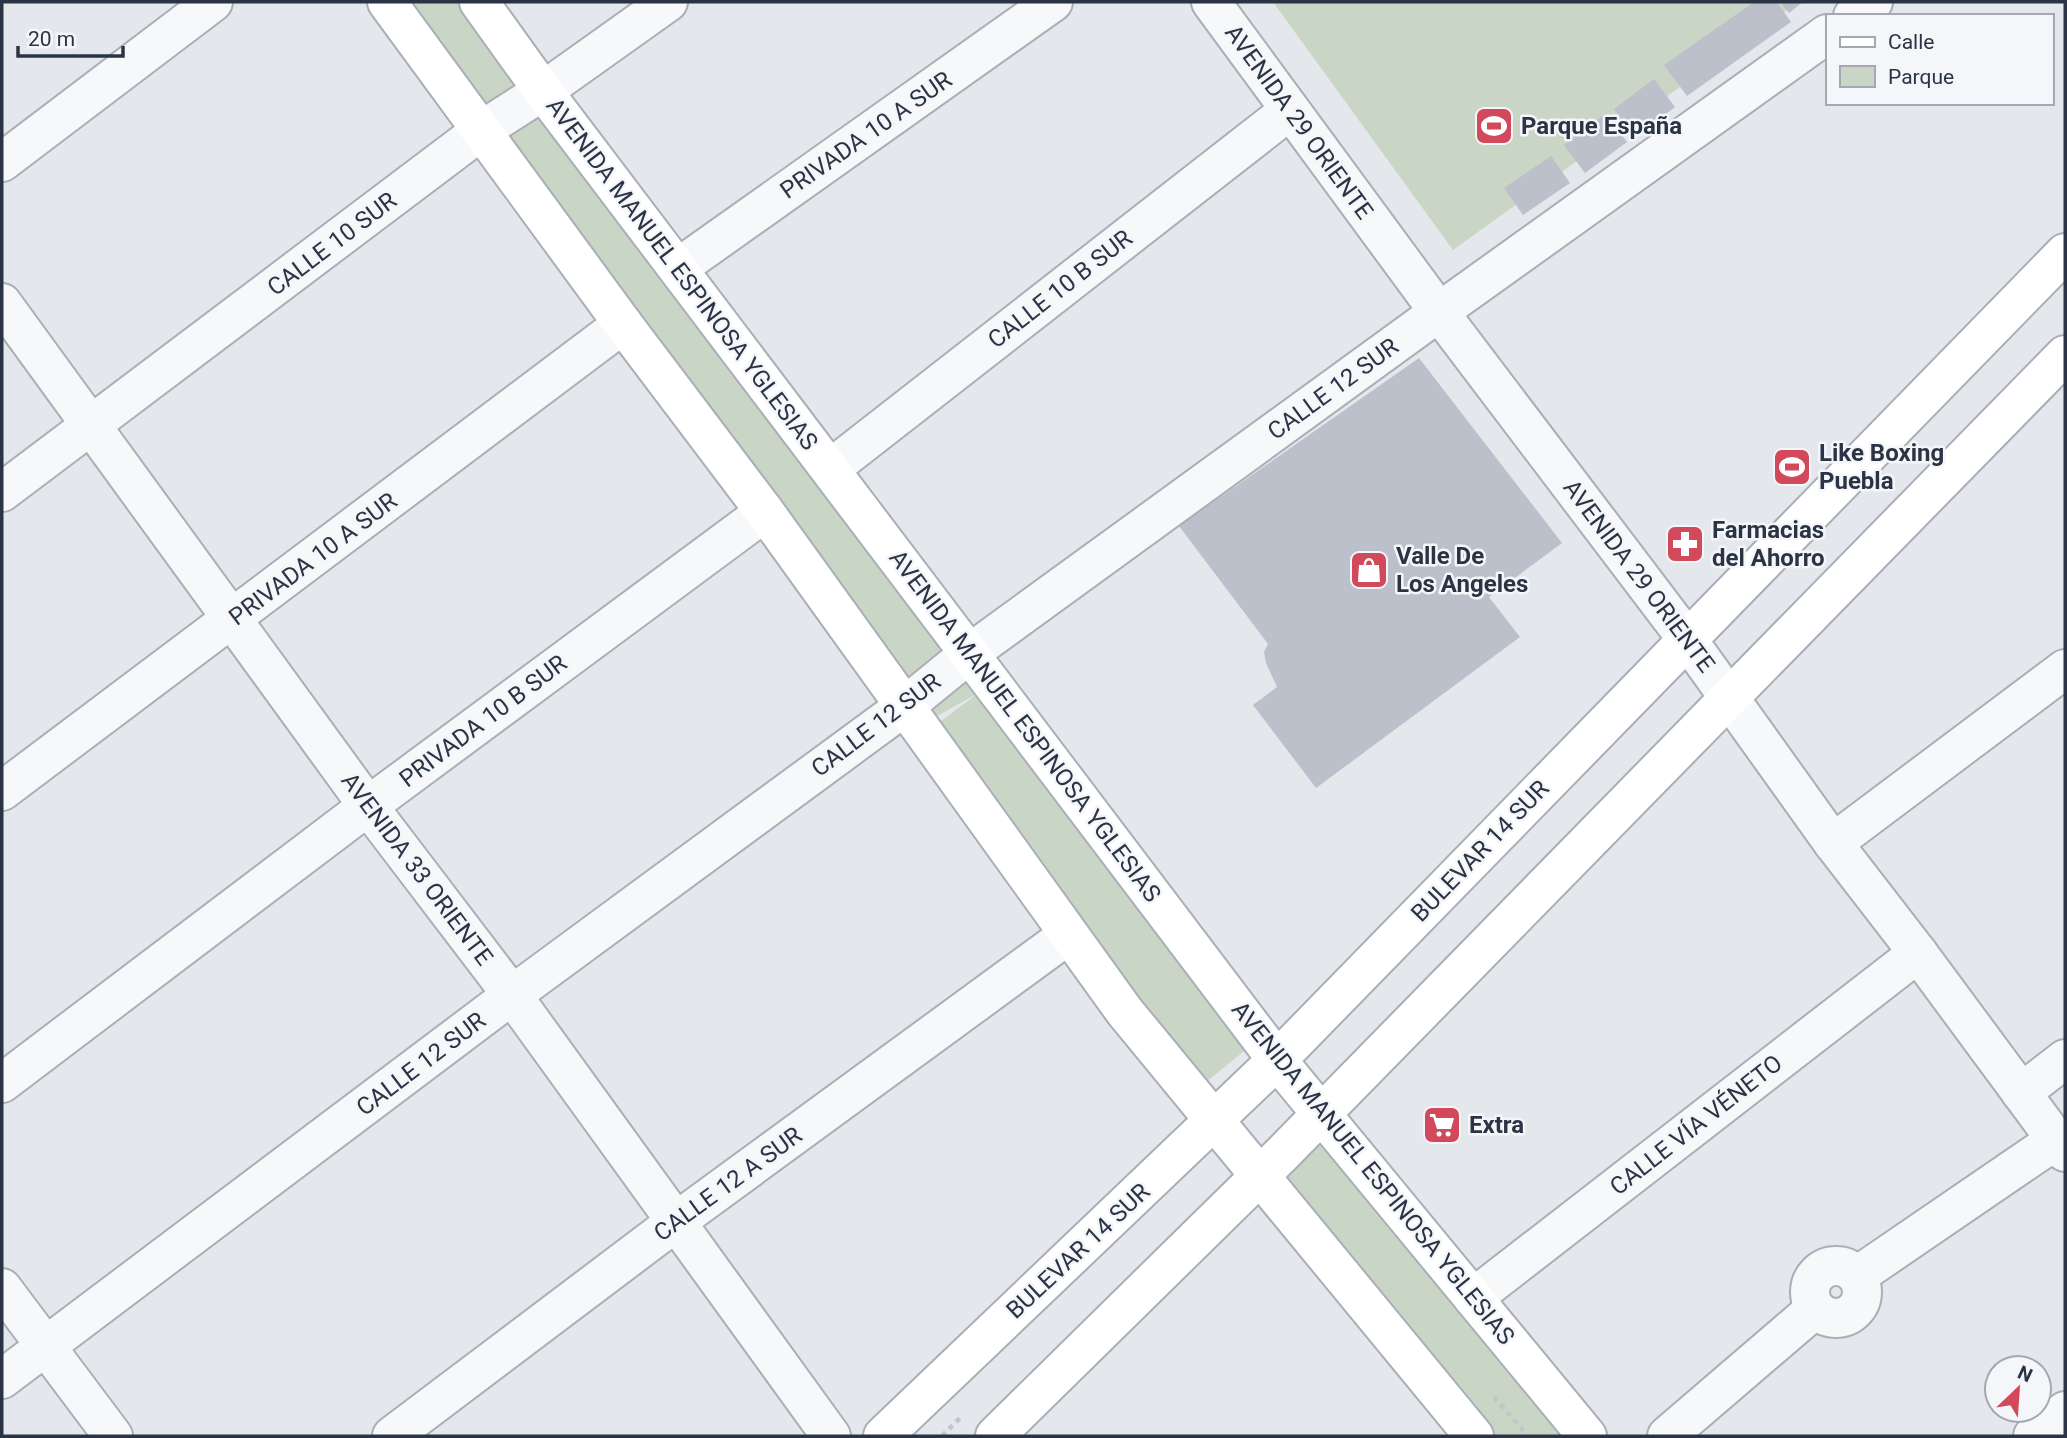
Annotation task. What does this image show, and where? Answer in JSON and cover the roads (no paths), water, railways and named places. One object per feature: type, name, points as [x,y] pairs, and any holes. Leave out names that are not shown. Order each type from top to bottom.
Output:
[{"type":"main road","points":[[387,2],[623,324],[765,512],[1125,1012],[1475,1436]]},
{"type":"main road","name":"AVENIDA MANUEL ESPINOSA YGLESIAS","points":[[479,2],[543,91],[1277,1060],[1587,1436]]},
{"type":"main road","name":"BULEVAR 14 SUR","points":[[901,1430],[1277,1060],[2065,253]]},
{"type":"main road","points":[[995,1436],[1261,1176],[2065,355]]},
{"type":"street","points":[[2,162],[213,2]]},
{"type":"street","name":"CALLE 10 SUR","points":[[2,492],[482,130],[543,91],[668,2]]},
{"type":"street","name":"PRIVADA 10 A SUR","points":[[678,268],[1053,2]]},
{"type":"street","name":"AVENIDA 29 ORIENTE","points":[[1211,2],[1439,312],[1730,697],[1833,843],[2061,1146]]},
{"type":"street","points":[[1856,14],[1873,2]]},
{"type":"street","name":"CALLE 12 SUR","points":[[2,1379],[512,995],[905,706],[970,653],[1826,35]]},
{"type":"street","name":"CALLE 10 B SUR","points":[[830,469],[1290,110]]},
{"type":"street","name":"AVENIDA 33 ORIENTE","points":[[2,303],[368,806],[512,995],[831,1436]]},
{"type":"street","name":"PRIVADA 10 A SUR","points":[[2,791],[623,324]]},
{"type":"street","name":"PRIVADA 10 B SUR","points":[[2,1083],[368,806],[765,512]]},
{"type":"street","points":[[1833,843],[2065,669]]},
{"type":"street","name":"CALLE 12 A SUR","points":[[392,1436],[677,1221],[1068,935]]},
{"type":"street","name":"CALLE VÍA VÉNETO","points":[[1473,1298],[1918,953]]},
{"type":"street","points":[[2021,1093],[2065,1059]]},
{"type":"street","points":[[1667,1436],[1815,1309],[1825,1316],[1836,1318],[1856,1309],[1861,1298],[1857,1276],[2061,1146]]},
{"type":"street","points":[[2,1288],[113,1436]]},
{"type":"street","points":[[2033,1436],[2065,1411]]},
{"type":"place","name":"Parque España","points":[[1494,126]]},
{"type":"place","name":"Like Boxing Puebla","points":[[1792,467]]},
{"type":"place","name":"Farmacias del Ahorro","points":[[1685,544]]},
{"type":"place","name":"Valle De Los Angeles","points":[[1369,570]]},
{"type":"place","name":"Extra","points":[[1442,1125]]}]
